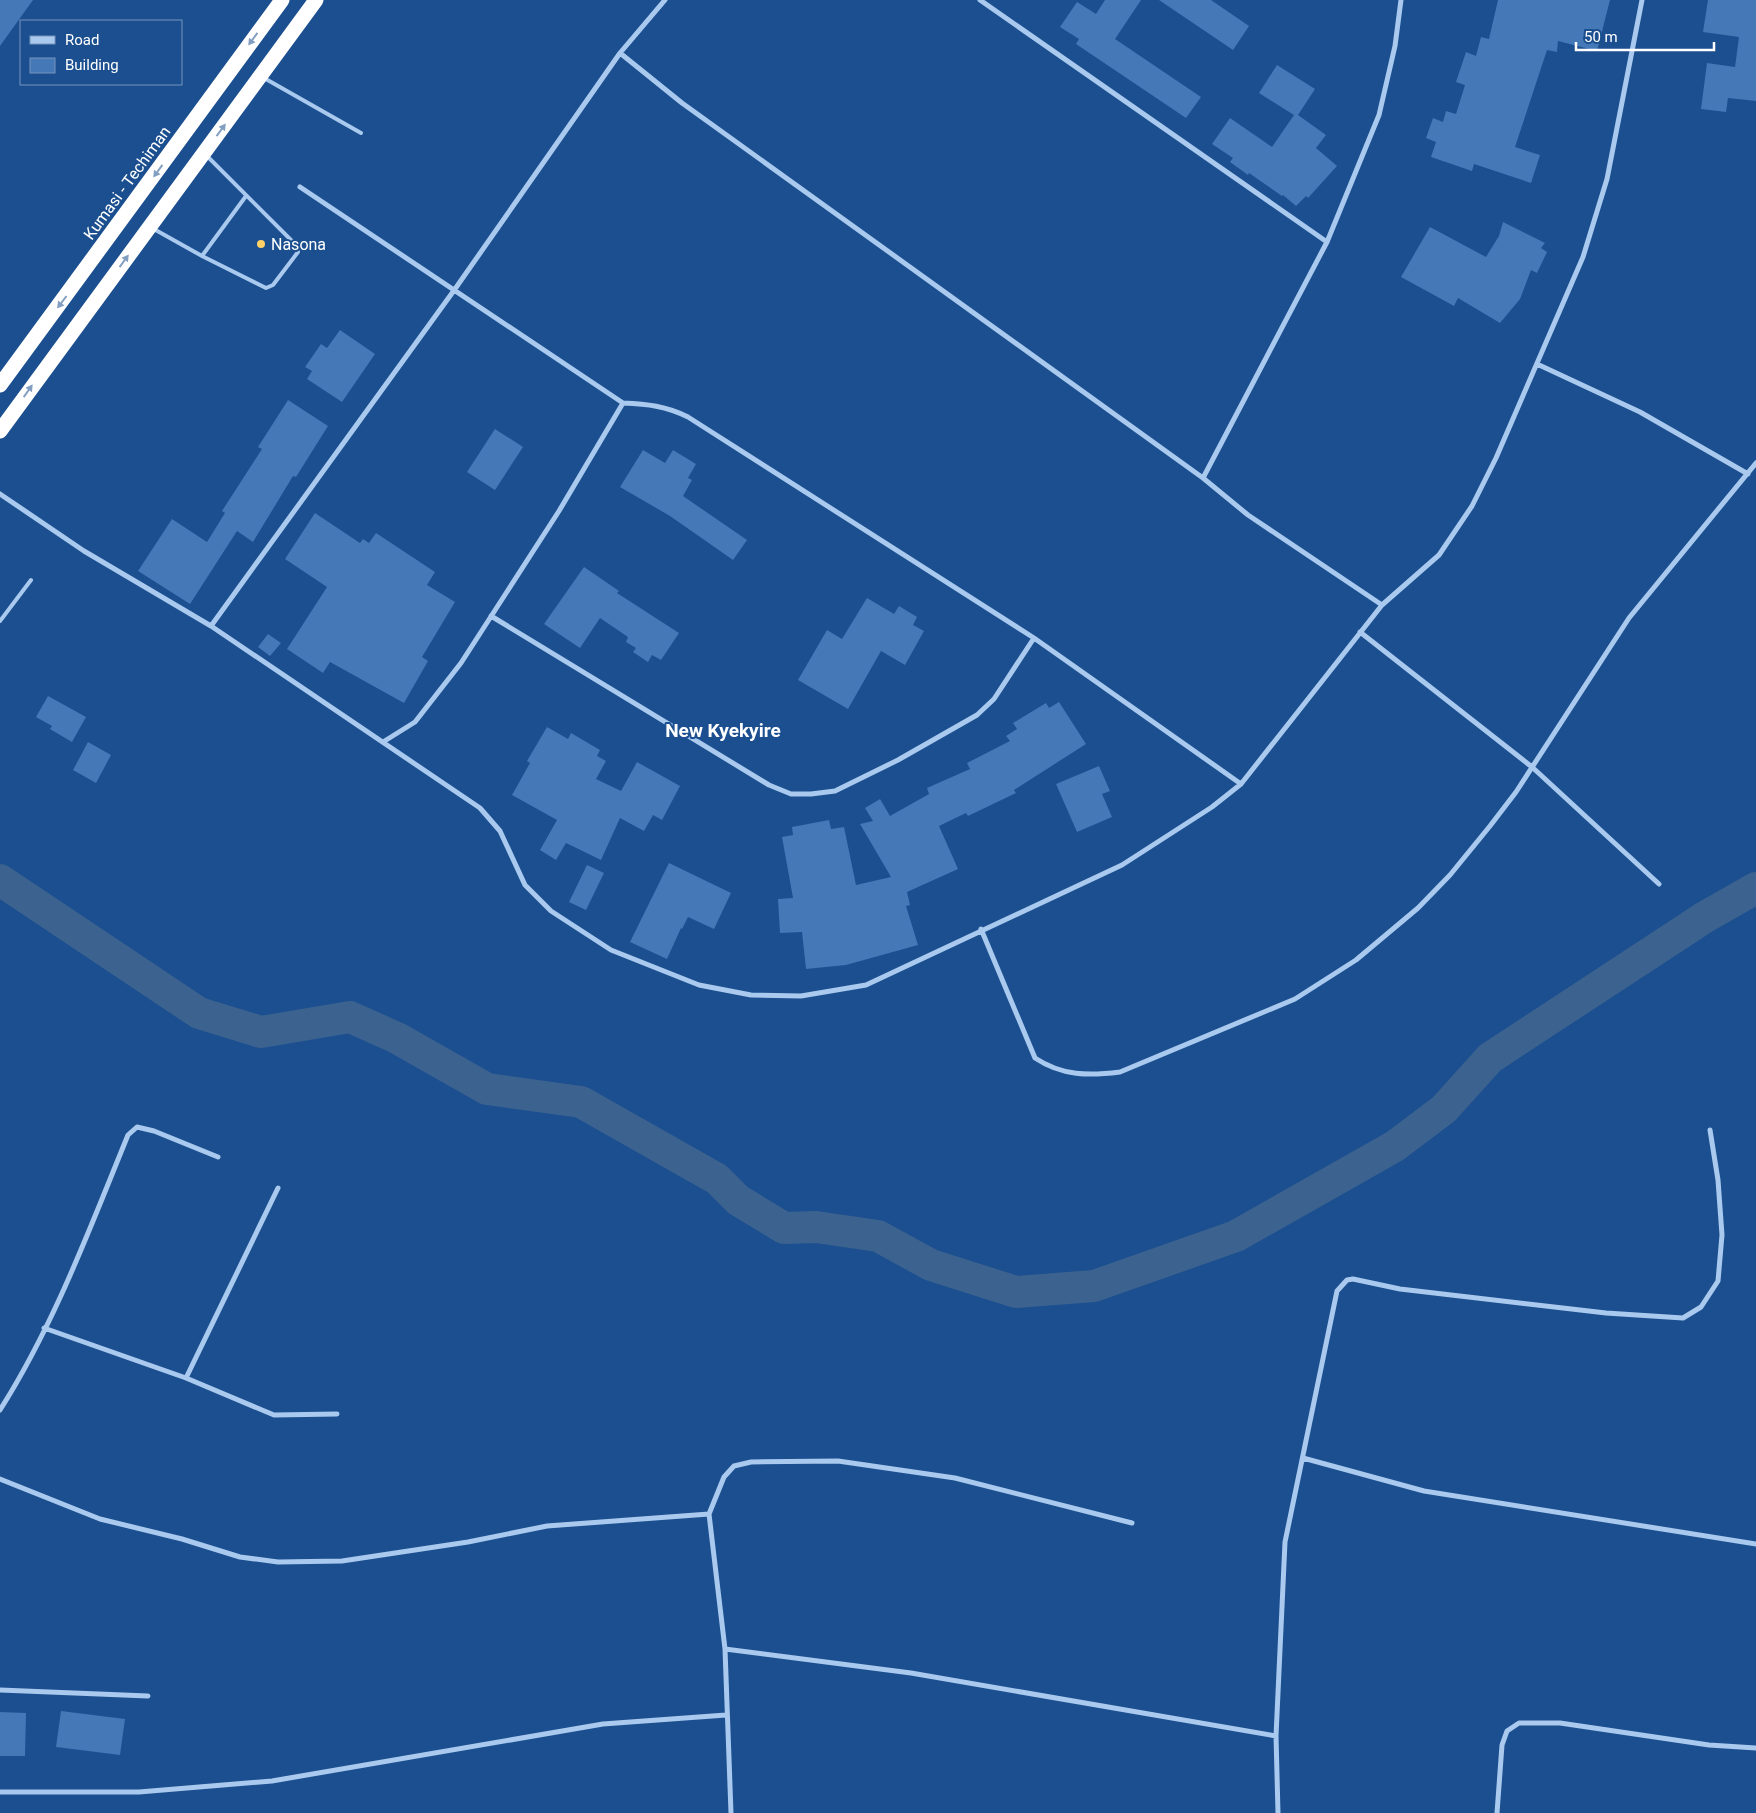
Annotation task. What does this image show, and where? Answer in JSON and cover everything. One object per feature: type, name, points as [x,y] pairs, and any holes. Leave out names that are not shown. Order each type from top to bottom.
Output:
[{"type":"highway","name":"Kumasi - Techiman","points":[[0,386],[282,0]]},
{"type":"highway","points":[[0,431],[316,0]]},
{"type":"street","points":[[211,626],[455,289],[620,53],[663,2],[656,0]]},
{"type":"street","points":[[980,0],[1327,242]]},
{"type":"street","points":[[1203,478],[1327,242],[1379,115],[1395,46],[1402,0]]},
{"type":"street","points":[[0,494],[84,551],[211,626],[480,808],[500,832],[525,885],[551,911],[611,950],[699,986],[751,995],[801,996],[866,985],[981,929],[1122,865],[1212,807],[1241,784],[1382,605],[1439,555],[1472,506],[1538,364],[1583,258],[1607,179],[1642,0]]},
{"type":"street","points":[[620,53],[682,103],[810,197],[1203,478],[1248,515],[1382,605]]},
{"type":"street","points":[[300,186],[623,403],[652,404],[670,408],[688,417],[1034,638],[1241,784]]},
{"type":"street","points":[[1538,364],[1640,412],[1748,474]]},
{"type":"street","points":[[383,742],[415,722],[461,663],[559,511],[623,403]]},
{"type":"street","points":[[981,929],[1036,1058],[1049,1067],[1071,1073],[1097,1074],[1120,1072],[1295,998],[1356,960],[1418,908],[1450,875],[1490,826],[1532,767],[1629,618],[1756,463]]},
{"type":"street","points":[[492,616],[769,785],[790,794],[811,794],[835,790],[898,760],[977,715],[994,698],[1034,638]]},
{"type":"street","points":[[1360,632],[1532,767],[1658,884]]},
{"type":"street","points":[[0,1410],[44,1328],[86,1238],[128,1135],[137,1127],[154,1131],[218,1157]]},
{"type":"street","points":[[1278,1813],[1276,1736],[1285,1542],[1337,1291],[1347,1280],[1353,1279],[1400,1289],[1606,1313],[1683,1318],[1701,1307],[1718,1281],[1722,1235],[1718,1180],[1710,1130]]},
{"type":"street","points":[[186,1378],[278,1188]]},
{"type":"street","points":[[44,1328],[186,1378],[274,1415],[337,1414]]},
{"type":"street","points":[[1303,1458],[1434,1493],[1756,1544]]},
{"type":"street","points":[[731,1813],[726,1715],[726,1649],[708,1514],[724,1477],[734,1466],[751,1462],[838,1461],[955,1478],[1132,1523]]},
{"type":"street","points":[[0,1479],[100,1519],[182,1539],[240,1557],[278,1562],[342,1562],[468,1542],[547,1526],[708,1514]]},
{"type":"street","points":[[726,1649],[911,1673],[1276,1736]]},
{"type":"street","points":[[0,1690],[148,1696]]},
{"type":"street","points":[[0,1792],[138,1792],[272,1781],[603,1724],[726,1715]]},
{"type":"street","points":[[1497,1813],[1502,1745],[1507,1731],[1519,1723],[1560,1723],[1709,1745],[1756,1748]]},
{"type":"lane","points":[[260,76],[361,133]]},
{"type":"lane","points":[[149,227],[266,288],[272,285],[298,252],[296,245],[204,152]]},
{"type":"lane","points":[[202,256],[246,196]]},
{"type":"lane","points":[[0,621],[32,580]]},
{"type":"building","points":[[0,0],[33,0],[0,46]]},
{"type":"building","points":[[1105,0],[1141,0],[1115,39],[1201,97],[1186,118],[1076,44],[1079,39],[1060,27],[1077,2],[1096,14]]},
{"type":"building","points":[[1159,0],[1211,0],[1249,26],[1233,50]]},
{"type":"building","points":[[1498,0],[1610,0],[1597,51],[1558,41],[1557,52],[1547,50],[1515,147],[1540,155],[1531,183],[1474,164],[1472,171],[1431,157],[1436,142],[1426,138],[1433,118],[1443,122],[1446,111],[1456,114],[1465,85],[1456,82],[1466,52],[1476,56],[1481,37],[1489,39]]},
{"type":"building","points":[[1708,0],[1756,0],[1756,101],[1728,98],[1726,112],[1701,109],[1707,63],[1735,67],[1739,37],[1703,32]]},
{"type":"building","points":[[1277,65],[1315,89],[1298,115],[1326,135],[1316,148],[1337,166],[1308,198],[1306,196],[1296,206],[1283,195],[1249,173],[1248,175],[1230,162],[1233,158],[1212,144],[1230,118],[1272,147],[1294,115],[1259,93]]},
{"type":"building","points":[[1503,222],[1545,243],[1541,248],[1547,252],[1537,273],[1531,270],[1520,299],[1500,323],[1458,298],[1454,306],[1401,277],[1430,227],[1486,257],[1499,236]]},
{"type":"building","points":[[340,330],[375,354],[342,402],[307,379],[312,371],[305,367],[321,344],[327,348]]},
{"type":"building","points":[[288,400],[328,426],[296,477],[293,476],[253,542],[237,531],[190,604],[138,571],[172,519],[207,542],[225,513],[222,511],[262,449],[258,447]]},
{"type":"building","points":[[495,429],[523,447],[495,490],[467,472]]},
{"type":"building","points":[[643,450],[665,463],[673,450],[696,464],[688,478],[692,480],[683,496],[747,540],[733,560],[670,516],[620,487]]},
{"type":"building","points":[[315,513],[360,543],[363,539],[369,543],[376,533],[435,572],[427,585],[455,602],[422,657],[428,661],[404,703],[330,662],[323,673],[287,649],[327,587],[285,559]]},
{"type":"building","points":[[584,567],[619,591],[617,593],[679,633],[661,660],[652,655],[648,662],[633,652],[636,648],[626,642],[628,637],[600,618],[580,648],[544,624]]},
{"type":"building","points":[[867,598],[894,614],[899,606],[917,617],[913,625],[924,631],[905,665],[881,651],[848,709],[798,680],[827,630],[842,639]]},
{"type":"building","points":[[268,634],[281,643],[270,656],[258,647]]},
{"type":"building","points":[[48,696],[86,717],[72,742],[50,729],[52,726],[36,717]]},
{"type":"building","points":[[1059,702],[1086,744],[1014,790],[1016,793],[968,816],[966,813],[939,826],[958,869],[907,892],[910,905],[906,906],[918,945],[846,965],[806,969],[802,932],[780,933],[778,899],[793,898],[782,837],[793,835],[792,827],[829,820],[831,829],[844,827],[856,885],[891,877],[860,824],[873,821],[865,808],[880,799],[890,816],[929,794],[927,788],[970,769],[967,763],[1010,741],[1006,736],[1017,729],[1013,723],[1046,703],[1049,708]]},
{"type":"building","points":[[547,727],[568,739],[571,733],[600,750],[597,756],[606,761],[596,779],[621,791],[637,762],[680,786],[662,820],[653,815],[644,831],[620,818],[601,860],[566,843],[556,860],[540,850],[557,820],[512,795],[530,763],[527,761]]},
{"type":"building","points":[[88,742],[111,755],[96,783],[73,770]]},
{"type":"building","points":[[1099,766],[1110,791],[1102,794],[1112,817],[1077,832],[1056,784]]},
{"type":"building","points":[[669,863],[731,893],[714,929],[688,917],[667,959],[630,942]]},
{"type":"building","points":[[587,865],[604,873],[586,910],[569,902]]},
{"type":"building","points":[[61,1711],[125,1719],[120,1755],[56,1747]]},
{"type":"building","points":[[0,1712],[26,1713],[25,1756],[0,1756]]},
{"type":"waterway","points":[[0,880],[199,1013],[261,1032],[350,1017],[397,1038],[487,1089],[581,1102],[717,1179],[738,1200],[784,1228],[816,1227],[878,1236],[931,1265],[1016,1292],[1094,1286],[1236,1236],[1395,1146],[1444,1109],[1490,1058],[1705,917],[1756,888]]},
{"type":"place","name":"Nasona","points":[[261,244]]},
{"type":"district","name":"New Kyekyire","points":[[723,730]]}]
